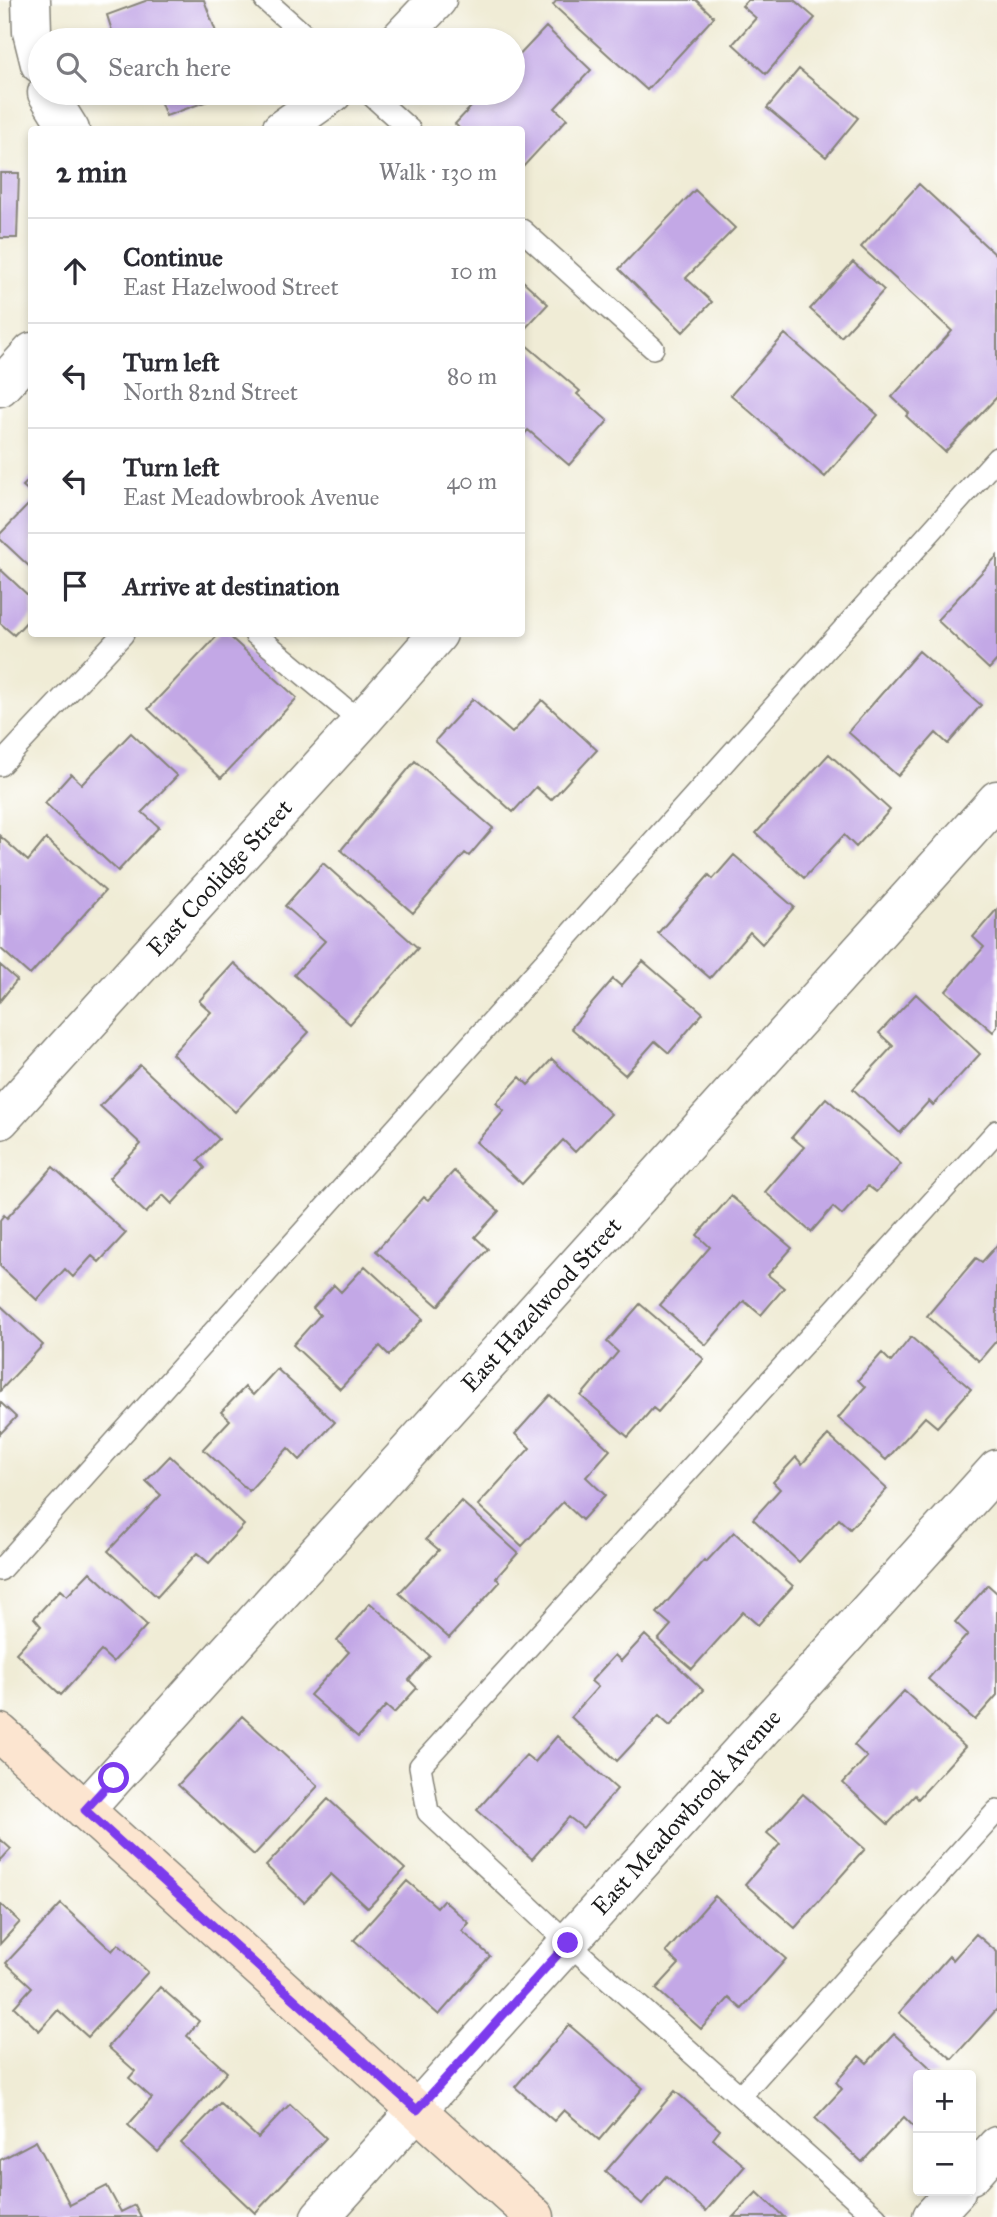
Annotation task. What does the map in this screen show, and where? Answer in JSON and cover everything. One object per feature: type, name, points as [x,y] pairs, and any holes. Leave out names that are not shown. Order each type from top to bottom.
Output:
[{"type":"street","points":[[30,0],[32,28]]},
{"type":"street","points":[[410,28],[437,0]]},
{"type":"street","points":[[54,105],[68,126]]},
{"type":"street","points":[[287,126],[316,105]]},
{"type":"street","points":[[0,387],[28,356]]},
{"type":"street","name":"East Coolidge Street","points":[[0,1120],[435,637]]},
{"type":"street","name":"East Hazelwood Street","points":[[85,1810],[997,800]]},
{"type":"street","name":"East Meadowbrook Avenue","points":[[320,2217],[997,1469]]},
{"type":"street","points":[[0,1733],[535,2217]]},
{"type":"street","points":[[976,2169],[997,2146]]},
{"type":"street","points":[[932,2217],[951,2196]]},
{"type":"lane","points":[[265,0],[296,28]]},
{"type":"lane","points":[[382,105],[406,126]]},
{"type":"lane","points":[[525,233],[653,348]]},
{"type":"lane","points":[[0,1570],[997,458]]},
{"type":"lane","points":[[0,765],[119,637]]},
{"type":"lane","points":[[259,637],[361,722]]},
{"type":"lane","points":[[876,2217],[568,1943],[428,1812],[420,1766],[997,1131]]},
{"type":"lane","points":[[740,2096],[997,1811]]},
{"type":"building","points":[[148,0],[204,0],[214,28],[111,28],[107,15]]},
{"type":"building","points":[[557,0],[696,0],[714,17],[647,90],[553,5]]},
{"type":"building","points":[[748,0],[794,0],[815,18],[766,74],[733,44],[756,18],[742,6]]},
{"type":"building","points":[[546,27],[591,70],[555,108],[567,119],[525,165],[525,126],[455,124],[473,105],[525,105],[525,49]]},
{"type":"building","points":[[799,69],[858,118],[826,157],[767,108]]},
{"type":"building","points":[[162,105],[197,105],[166,116]]},
{"type":"building","points":[[0,173],[19,173],[17,238],[0,238]]},
{"type":"building","points":[[919,184],[997,256],[997,397],[945,452],[906,416],[909,413],[892,397],[952,331],[861,247]]},
{"type":"building","points":[[695,190],[735,228],[686,278],[712,302],[683,332],[619,269]]},
{"type":"building","points":[[853,262],[884,290],[841,337],[810,309]]},
{"type":"building","points":[[525,283],[548,304],[525,329]]},
{"type":"building","points":[[785,334],[878,415],[825,477],[731,395]]},
{"type":"building","points":[[525,346],[580,391],[577,394],[608,421],[569,465],[528,430],[525,434]]},
{"type":"building","points":[[28,505],[28,565],[0,539],[0,534]]},
{"type":"building","points":[[997,556],[997,660],[989,669],[937,620]]},
{"type":"building","points":[[0,569],[28,595],[28,620],[14,635],[0,623]]},
{"type":"building","points":[[216,637],[230,637],[297,698],[221,778],[148,709]]},
{"type":"building","points":[[919,651],[981,705],[948,744],[936,733],[898,776],[848,732]]},
{"type":"building","points":[[473,699],[512,733],[542,700],[597,750],[551,800],[536,787],[513,812],[435,741]]},
{"type":"building","points":[[131,733],[177,776],[142,812],[159,827],[118,871],[45,803],[71,774],[82,784]]},
{"type":"building","points":[[829,754],[890,810],[856,847],[844,835],[804,878],[756,833]]},
{"type":"building","points":[[415,761],[493,828],[469,856],[465,853],[413,913],[341,850]]},
{"type":"building","points":[[0,836],[28,861],[46,839],[105,891],[30,975],[0,948]]},
{"type":"building","points":[[734,855],[794,907],[762,944],[750,932],[710,978],[658,933],[709,875],[713,879]]},
{"type":"building","points":[[323,863],[418,948],[350,1024],[294,975],[325,941],[285,906]]},
{"type":"building","points":[[997,909],[997,1027],[993,1032],[946,991],[984,947],[973,937]]},
{"type":"building","points":[[643,961],[703,1013],[669,1053],[655,1041],[625,1075],[571,1028],[613,979],[621,986]]},
{"type":"building","points":[[234,963],[309,1032],[235,1112],[172,1054],[211,1012],[199,1001]]},
{"type":"building","points":[[0,965],[17,980],[0,1001]]},
{"type":"building","points":[[916,994],[980,1054],[933,1105],[929,1101],[900,1133],[853,1089],[893,1046],[879,1033]]},
{"type":"building","points":[[552,1059],[611,1114],[575,1152],[563,1140],[522,1184],[476,1142],[504,1111],[496,1103],[520,1077],[528,1085]]},
{"type":"building","points":[[140,1065],[219,1139],[198,1160],[205,1168],[172,1204],[163,1195],[146,1213],[109,1178],[141,1144],[100,1106]]},
{"type":"building","points":[[826,1098],[901,1164],[876,1192],[868,1186],[842,1215],[833,1207],[811,1232],[765,1192],[804,1147],[792,1137]]},
{"type":"building","points":[[53,1167],[126,1233],[99,1262],[92,1256],[73,1277],[65,1269],[37,1300],[0,1266],[0,1220],[4,1215],[7,1218]]},
{"type":"building","points":[[454,1171],[499,1211],[475,1237],[488,1249],[438,1306],[376,1251],[424,1197],[428,1200]]},
{"type":"building","points":[[731,1196],[792,1248],[768,1275],[784,1288],[761,1315],[744,1301],[706,1345],[660,1305],[710,1247],[697,1235]]},
{"type":"building","points":[[997,1245],[997,1340],[979,1361],[927,1316],[976,1258],[982,1262]]},
{"type":"building","points":[[365,1266],[423,1319],[389,1355],[380,1346],[340,1389],[293,1345],[320,1315],[313,1308],[334,1285],[341,1292]]},
{"type":"building","points":[[640,1304],[704,1359],[658,1412],[653,1408],[628,1437],[581,1396],[618,1352],[607,1342]]},
{"type":"building","points":[[0,1305],[43,1345],[0,1391]]},
{"type":"building","points":[[911,1337],[971,1389],[937,1427],[925,1417],[886,1460],[838,1418],[865,1387],[858,1380],[882,1353],[891,1362]]},
{"type":"building","points":[[277,1369],[335,1422],[300,1460],[288,1448],[249,1491],[203,1449],[230,1420],[221,1412],[245,1387],[253,1395]]},
{"type":"building","points":[[550,1395],[610,1450],[586,1477],[605,1495],[582,1520],[563,1502],[522,1546],[478,1505],[530,1448],[515,1434]]},
{"type":"building","points":[[0,1402],[16,1417],[0,1434]]},
{"type":"building","points":[[828,1435],[887,1489],[850,1529],[839,1519],[799,1562],[753,1519],[780,1489],[773,1482],[796,1457],[802,1464]]},
{"type":"building","points":[[170,1456],[244,1525],[209,1563],[197,1553],[157,1597],[108,1551],[161,1495],[146,1481]]},
{"type":"building","points":[[461,1501],[518,1553],[496,1578],[500,1582],[449,1638],[399,1593],[439,1550],[426,1539]]},
{"type":"building","points":[[734,1532],[793,1586],[758,1625],[743,1612],[692,1669],[658,1640],[671,1625],[657,1613],[704,1560],[706,1562]]},
{"type":"building","points":[[90,1572],[147,1625],[113,1662],[101,1651],[61,1695],[16,1653],[41,1626],[34,1618],[60,1590],[67,1596]]},
{"type":"building","points":[[988,1585],[997,1593],[997,1695],[975,1720],[928,1679],[968,1634],[955,1622]]},
{"type":"building","points":[[370,1603],[430,1656],[409,1680],[417,1688],[394,1713],[386,1706],[358,1737],[310,1695],[349,1652],[337,1641]]},
{"type":"building","points":[[645,1635],[703,1690],[670,1726],[659,1716],[617,1761],[571,1717],[598,1687],[591,1681],[615,1655],[621,1661]]},
{"type":"building","points":[[904,1691],[965,1747],[918,1799],[915,1795],[888,1824],[843,1783],[867,1757],[854,1745]]},
{"type":"building","points":[[242,1716],[318,1786],[254,1855],[178,1785]]},
{"type":"building","points":[[557,1736],[617,1789],[583,1828],[569,1817],[532,1859],[477,1810],[526,1755],[535,1762]]},
{"type":"building","points":[[803,1794],[865,1849],[795,1928],[745,1884],[780,1844],[767,1833]]},
{"type":"building","points":[[328,1799],[405,1869],[368,1908],[331,1874],[304,1902],[266,1866]]},
{"type":"building","points":[[0,1839],[11,1849],[0,1861]]},
{"type":"building","points":[[407,1881],[437,1907],[443,1900],[469,1923],[462,1931],[490,1956],[439,2015],[354,1940]]},
{"type":"building","points":[[715,1896],[786,1959],[742,2009],[729,1998],[701,2029],[656,1989],[679,1964],[666,1952]]},
{"type":"building","points":[[0,1904],[20,1922],[0,1944]]},
{"type":"building","points":[[61,1904],[112,1951],[118,1944],[148,1972],[88,2037],[58,2010],[39,2031],[14,2007],[32,1987],[6,1963]]},
{"type":"building","points":[[976,1934],[997,1952],[997,2009],[952,2059],[899,2013],[949,1956],[953,1960]]},
{"type":"building","points":[[160,1987],[199,2021],[187,2036],[227,2072],[158,2152],[128,2125],[152,2098],[129,2078],[135,2071],[108,2047]]},
{"type":"building","points":[[569,2025],[643,2088],[599,2140],[564,2110],[554,2121],[515,2087]]},
{"type":"building","points":[[894,2034],[933,2070],[913,2070],[913,2126],[904,2117],[862,2162],[815,2118],[842,2089],[836,2082],[859,2056],[867,2063]]},
{"type":"building","points":[[675,2091],[720,2130],[713,2139],[745,2166],[706,2211],[666,2176],[642,2204],[605,2172]]},
{"type":"building","points":[[220,2103],[258,2138],[290,2104],[326,2138],[255,2213],[181,2143]]},
{"type":"building","points":[[36,2141],[70,2205],[107,2186],[121,2212],[135,2205],[141,2217],[0,2217],[0,2160]]},
{"type":"building","points":[[757,2192],[784,2217],[733,2217]]},
{"type":"route","points":[[114,1778],[85,1810],[417,2110],[568,1943]]}]
